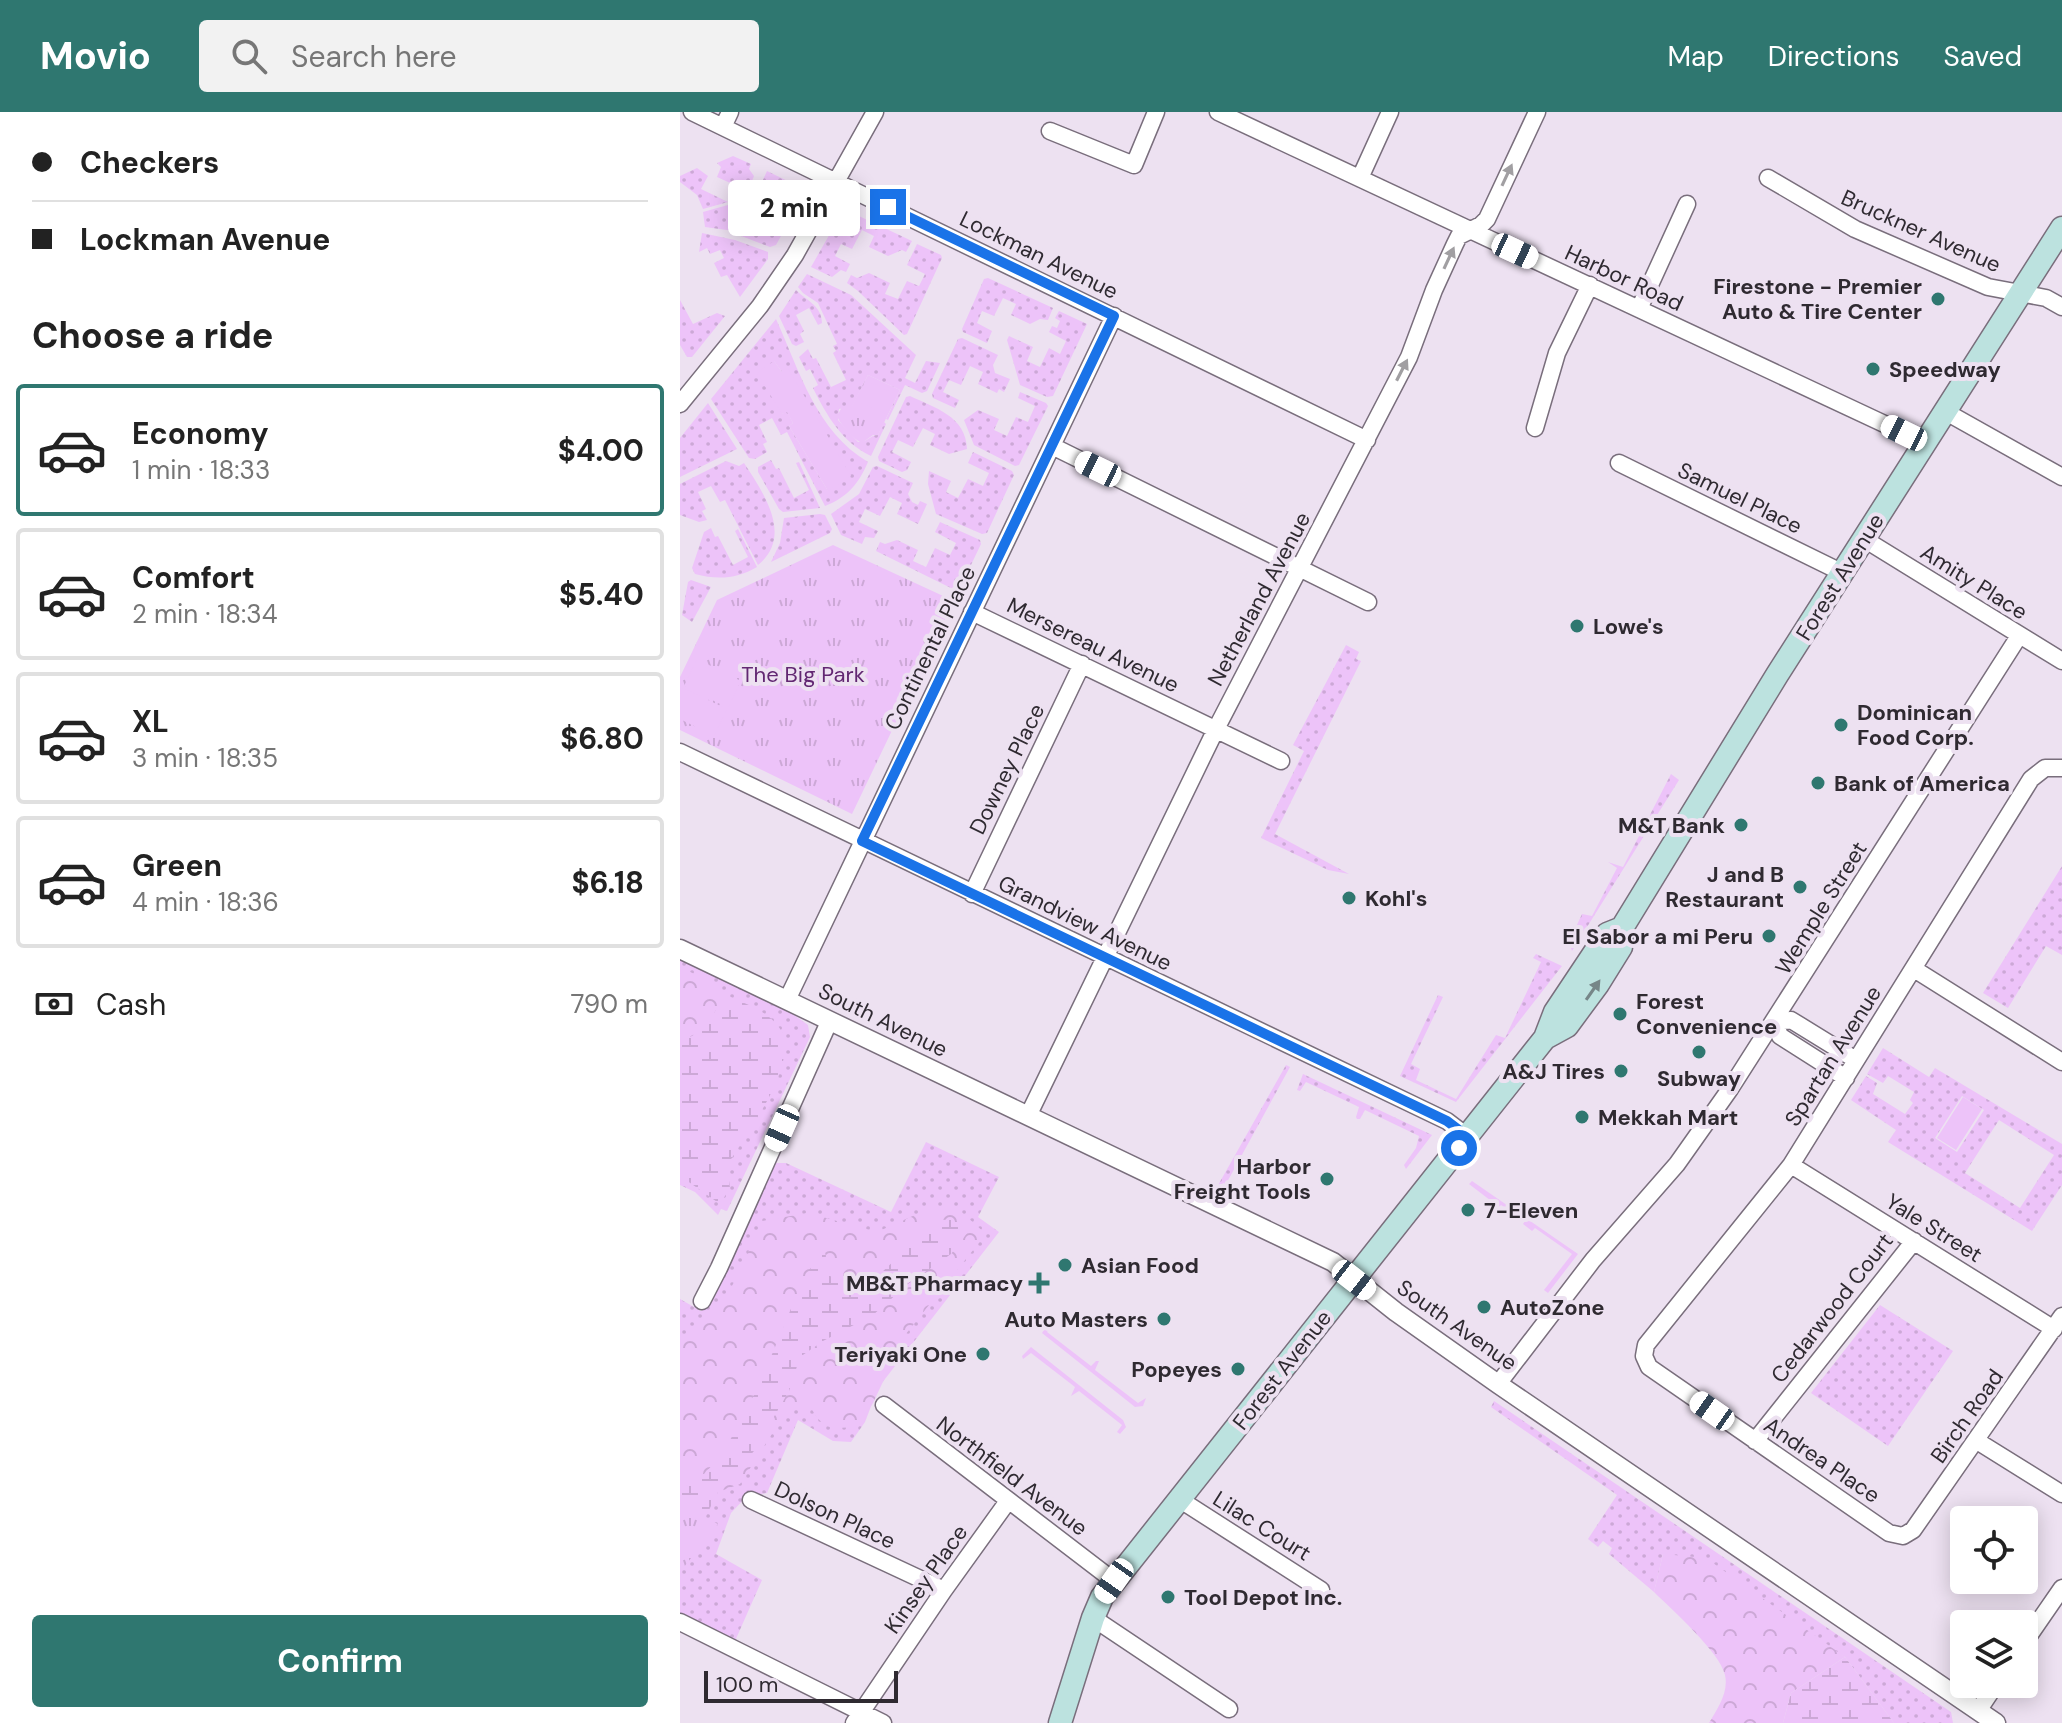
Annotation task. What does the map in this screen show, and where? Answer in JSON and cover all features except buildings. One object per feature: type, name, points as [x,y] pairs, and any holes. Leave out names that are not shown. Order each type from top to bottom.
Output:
[{"type":"main road","name":"Forest Avenue","points":[[1060,1723],[1102,1597],[1545,1038],[1555,1012],[1607,934],[1622,928],[2062,228]]},
{"type":"street","name":"Lockman Avenue","points":[[692,112],[727,119],[837,182],[1367,440]]},
{"type":"street","points":[[680,404],[760,306],[795,255],[875,112]]},
{"type":"street","points":[[1050,131],[1134,165],[1156,112]]},
{"type":"street","name":"Harbor Road","points":[[1218,112],[1925,443]]},
{"type":"street","points":[[1360,178],[1390,112]]},
{"type":"street","name":"Netherland Avenue","points":[[1028,1116],[1216,729],[1409,357],[1434,290],[1459,236],[1487,219],[1537,112]]},
{"type":"street","name":"Bruckner Avenue","points":[[1768,178],[1855,229],[1988,287],[2046,298],[2062,307]]},
{"type":"street","points":[[1639,309],[1687,204]]},
{"type":"street","points":[[1535,428],[1557,353],[1590,285]]},
{"type":"street","name":"Continental Place","points":[[787,1000],[1114,316]]},
{"type":"street","points":[[1946,412],[2062,477]]},
{"type":"street","points":[[1052,446],[1368,602]]},
{"type":"street","name":"Samuel Place","points":[[1619,463],[1843,573]]},
{"type":"street","name":"Amity Place","points":[[1864,539],[2062,661]]},
{"type":"street","name":"Mersereau Avenue","points":[[972,612],[1281,761]]},
{"type":"street","name":"Wemple Street","points":[[1498,1384],[1593,1260],[1677,1164],[1775,1022],[2019,636]]},
{"type":"street","name":"Downey Place","points":[[972,894],[1082,664]]},
{"type":"street","name":"Grandview Avenue","points":[[680,752],[1447,1121],[1468,1137]]},
{"type":"street","name":"Spartan Avenue","points":[[1644,1356],[1646,1345],[1791,1165],[2031,779],[2045,768],[2062,768]]},
{"type":"street","name":"South Avenue","points":[[680,949],[1333,1262],[1396,1312],[1498,1384],[1996,1723]]},
{"type":"street","points":[[1914,969],[2061,1060]]},
{"type":"street","points":[[1846,1078],[1780,1036],[1775,1022],[1791,1020],[1856,1060]]},
{"type":"street","points":[[702,1301],[829,1022]]},
{"type":"street","name":"Yale Street","points":[[1791,1165],[1914,1241],[2058,1323]]},
{"type":"street","name":"Cedarwood Court","points":[[1755,1441],[1914,1241]]},
{"type":"street","name":"Birch Road","points":[[1903,1536],[1913,1530],[2058,1323]]},
{"type":"street","name":"Andrea Place","points":[[1644,1356],[1649,1367],[1755,1441],[1889,1533],[1903,1536]]},
{"type":"street","name":"Northfield Avenue","points":[[884,1405],[1114,1581]]},
{"type":"street","points":[[1977,1441],[2062,1494]]},
{"type":"street","name":"Lilac Court","points":[[1179,1499],[1321,1590]]},
{"type":"street","name":"Dolson Place","points":[[751,1500],[944,1590]]},
{"type":"street","name":"Kinsey Place","points":[[858,1718],[1008,1501]]},
{"type":"street","points":[[2038,1623],[2062,1588]]},
{"type":"street","points":[[1093,1618],[1229,1709]]},
{"type":"street","points":[[680,1622],[858,1718],[883,1723]]},
{"type":"street","points":[[1978,1711],[1987,1698]]},
{"type":"green space","points":[[733,156],[751,164],[749,169],[754,176],[749,189],[717,177],[721,167],[717,163]]},
{"type":"green space","points":[[697,168],[708,176],[701,189],[728,202],[703,209],[697,195],[680,182],[680,176]]},
{"type":"green space","points":[[767,171],[804,189],[805,194],[789,222],[778,217],[781,209],[764,201],[766,197],[757,193]]},
{"type":"green space","points":[[728,205],[742,213],[734,231],[705,227],[703,212]]},
{"type":"green space","points":[[844,209],[912,241],[906,252],[902,250],[888,256],[869,247],[874,236],[862,230],[852,249],[841,244],[835,256],[850,264],[846,272],[841,270],[832,277],[811,267]]},
{"type":"green space","points":[[745,214],[756,219],[758,215],[786,227],[776,245],[770,247],[736,234]]},
{"type":"green space","points":[[702,233],[735,240],[768,252],[768,259],[740,297],[727,275],[721,277],[714,263],[724,258],[720,250],[710,254],[707,248],[699,252]]},
{"type":"green space","points":[[917,244],[942,258],[904,335],[847,283],[851,275],[857,278],[869,273],[890,283],[885,294],[898,299],[907,281],[919,286],[925,274],[907,265]]},
{"type":"green space","points":[[807,274],[851,295],[916,355],[905,378],[915,383],[926,361],[940,363],[927,391],[922,393],[905,385],[888,420],[900,390],[868,375],[852,407],[839,409],[838,420],[858,442],[878,435],[884,422],[886,424],[871,456],[836,427],[813,388],[818,385],[810,369],[806,371],[799,357],[808,349],[831,387],[846,380],[833,353],[836,351],[833,346],[837,344],[818,303],[798,287]]},
{"type":"green space","points":[[988,278],[1053,308],[1048,320],[1040,319],[1030,324],[1011,315],[1016,304],[1003,298],[994,316],[982,311],[977,323],[992,331],[987,343],[963,332],[984,279]]},
{"type":"green space","points":[[796,290],[817,308],[822,323],[818,325],[809,308],[796,315],[804,331],[800,334],[804,342],[796,346],[792,344],[779,316]]},
{"type":"green space","points":[[680,300],[693,324],[717,313],[725,316],[692,357],[687,357],[680,345]]},
{"type":"green space","points":[[1059,311],[1087,324],[1053,396],[1047,397],[1020,385],[1007,340],[1009,336],[1033,347],[1027,361],[1040,367],[1049,348],[1060,354],[1066,341],[1049,332],[1052,326],[1057,328],[1060,321],[1055,318]]},
{"type":"green space","points":[[776,319],[822,417],[850,449],[868,462],[852,488],[825,506],[787,432],[781,435],[772,418],[759,425],[767,442],[763,444],[767,452],[755,459],[749,458],[711,399]],"holes":[[[774,361],[782,372],[828,491],[789,426],[793,423],[787,411],[782,414]]]},
{"type":"green space","points":[[962,338],[998,355],[993,365],[995,373],[1010,379],[1004,392],[999,389],[997,393],[978,384],[983,372],[970,366],[961,385],[949,380],[943,392],[959,400],[955,408],[933,398],[932,394],[958,339]]},
{"type":"green space","points":[[774,361],[782,372],[788,368],[851,476],[828,491],[789,426],[793,423],[787,412],[782,414],[757,373]]},
{"type":"green space","points":[[868,375],[900,390],[878,435],[862,443],[855,439],[837,416],[842,407],[852,406]]},
{"type":"green space","points":[[869,382],[895,394],[885,414],[859,402]]},
{"type":"green space","points":[[1020,392],[1048,406],[1019,465],[1015,466],[974,445],[964,420],[978,410],[999,419],[994,430],[1007,436],[1016,417],[1028,422],[1035,406],[1018,398]]},
{"type":"green space","points":[[906,397],[939,409],[955,421],[961,428],[967,449],[949,454],[930,445],[935,434],[923,428],[913,447],[898,440],[892,452],[911,462],[907,470],[902,472],[879,461],[878,457]]},
{"type":"green space","points":[[708,403],[737,449],[680,477],[680,438]]},
{"type":"green space","points":[[973,452],[1012,471],[1014,475],[987,533],[982,534],[936,514],[928,484],[929,471],[951,481],[946,492],[958,498],[968,479],[983,486],[989,473],[968,463]]},
{"type":"green space","points":[[771,460],[776,469],[779,468],[794,498],[809,490],[796,463],[799,462],[820,508],[783,512],[779,509],[758,472],[758,467]]},
{"type":"green space","points":[[726,461],[739,466],[744,463],[772,514],[774,541],[769,553],[758,565],[725,500],[720,502],[711,486],[698,492],[706,509],[702,511],[707,520],[699,522],[680,515],[680,484]]},
{"type":"green space","points":[[877,466],[913,483],[908,494],[912,502],[927,504],[918,524],[897,514],[902,503],[890,497],[880,516],[865,509],[859,522],[878,531],[874,538],[865,537],[862,544],[841,535],[831,514],[859,494],[873,467]]},
{"type":"green space","points":[[825,515],[832,529],[830,533],[771,562],[780,543],[784,518]]},
{"type":"green space","points":[[940,522],[980,540],[981,544],[960,588],[955,590],[876,551],[880,542],[885,544],[897,540],[918,550],[913,561],[926,567],[935,548],[950,555],[956,543],[935,532]]},
{"type":"green space","points":[[711,528],[733,565],[748,557],[735,531],[738,529],[757,567],[727,577],[695,574],[692,568],[704,532]]},
{"type":"green space","name":"The Big Park","points":[[833,545],[954,601],[852,814],[680,730],[680,677],[717,600]]},
{"type":"green space","points":[[691,580],[711,587],[692,622],[682,615],[688,582]]},
{"type":"green space","points":[[1346,645],[1359,652],[1356,659],[1361,661],[1275,834],[1349,874],[1328,870],[1261,838],[1304,751],[1293,745]]},
{"type":"green space","points":[[697,659],[741,681],[728,708],[684,686]]},
{"type":"green space","points":[[683,688],[727,709],[714,736],[680,719],[680,694]]},
{"type":"green space","points":[[1671,774],[1679,780],[1572,951],[1569,942],[1582,914],[1592,916],[1617,868],[1608,862],[1623,867]]},
{"type":"green space","points":[[2062,866],[2062,955],[2046,946],[2008,1008],[1983,993]]},
{"type":"green space","points":[[1536,954],[1562,966],[1456,1102],[1400,1076],[1438,995],[1443,997],[1411,1064],[1420,1069],[1416,1080],[1456,1099],[1496,1035],[1505,1038],[1541,962],[1533,958]]},
{"type":"green space","points":[[680,957],[783,1007],[808,1025],[810,1037],[727,1211],[721,1209],[718,1215],[695,1192],[680,1185]]},
{"type":"green space","points":[[680,967],[719,986],[724,994],[707,1027],[680,1042]]},
{"type":"green space","points":[[724,994],[767,1015],[778,1026],[784,1040],[784,1058],[769,1097],[727,1166],[730,1188],[720,1204],[686,1180],[680,1170],[680,1043],[707,1027]]},
{"type":"green space","points":[[1883,1048],[1929,1077],[1935,1068],[2062,1144],[2062,1185],[2032,1231],[1888,1142],[1896,1130],[1851,1100],[1866,1076],[1877,1083],[1873,1094],[1905,1114],[1913,1103],[1910,1100],[1914,1092],[1888,1076],[1883,1083],[1867,1074]],"holes":[[[1962,1096],[1984,1110],[1957,1152],[1935,1138]],[[1999,1120],[2054,1155],[2020,1208],[1965,1173]]]},
{"type":"green space","points":[[1286,1065],[1290,1067],[1226,1184],[1223,1183],[1219,1189],[1217,1187]]},
{"type":"green space","points":[[1303,1074],[1432,1135],[1406,1169],[1404,1165],[1416,1148],[1419,1136],[1365,1110],[1357,1119],[1359,1107],[1306,1082],[1300,1091],[1297,1090]]},
{"type":"green space","points":[[1963,1097],[1982,1109],[1956,1150],[1937,1138]]},
{"type":"green space","points":[[926,1142],[999,1177],[978,1217],[999,1232],[878,1388],[865,1422],[851,1442],[833,1441],[798,1420],[767,1493],[747,1496],[731,1513],[716,1554],[762,1580],[735,1641],[680,1621],[680,1299],[701,1311],[713,1300],[776,1163],[786,1163],[891,1212]]},
{"type":"green space","points":[[1472,1181],[1578,1254],[1548,1293],[1544,1290],[1572,1254],[1535,1228],[1532,1231],[1523,1224],[1525,1221],[1501,1205],[1499,1207],[1469,1184]]},
{"type":"green space","points":[[935,1206],[958,1209],[986,1234],[905,1335],[873,1403],[858,1426],[830,1427],[811,1408],[791,1404],[740,1484],[710,1495],[680,1558],[680,1342],[729,1291],[762,1221],[808,1213],[877,1232]]},
{"type":"green space","points":[[951,1219],[968,1232],[951,1254],[908,1284],[873,1315],[800,1357],[789,1391],[754,1451],[718,1492],[688,1552],[680,1560],[680,1487],[699,1479],[735,1432],[802,1284],[824,1246],[829,1275],[845,1288],[880,1274],[936,1221]]},
{"type":"green space","points":[[1880,1305],[1953,1351],[1888,1446],[1811,1393]]},
{"type":"green space","points":[[1049,1322],[1052,1325],[1047,1332],[1091,1366],[1099,1361],[1095,1370],[1138,1403],[1146,1398],[1143,1406],[1135,1407],[1042,1333]]},
{"type":"green space","points":[[1031,1347],[1123,1420],[1126,1427],[1120,1434],[1117,1432],[1122,1425],[1079,1391],[1071,1396],[1075,1387],[1031,1353],[1023,1359],[1022,1356]]},
{"type":"green space","points":[[1494,1401],[1951,1712],[1953,1723],[1894,1723],[1845,1657],[1663,1554],[1654,1592],[1609,1554],[1612,1548],[1603,1541],[1598,1547],[1588,1539],[1617,1495],[1491,1407]]},
{"type":"green space","points":[[680,1507],[718,1524],[680,1572]]},
{"type":"green space","points":[[1663,1554],[1706,1558],[1845,1657],[1791,1693],[1783,1723],[1709,1723],[1724,1694],[1725,1675],[1705,1643],[1654,1592]]},
{"type":"green space","points":[[1845,1657],[1894,1723],[1783,1723],[1791,1693]]},
{"type":"place","name":"Firestone - Premier Auto & Tire Center","points":[[1938,299]]},
{"type":"place","name":"Speedway","points":[[1873,369]]},
{"type":"place","name":"Lowe's","points":[[1577,626]]},
{"type":"place","name":"Dominican Food Corp.","points":[[1841,725]]},
{"type":"place","name":"Bank of America","points":[[1818,783]]},
{"type":"place","name":"M&T Bank","points":[[1741,825]]},
{"type":"place","name":"J and B Restaurant","points":[[1800,887]]},
{"type":"place","name":"Kohl's","points":[[1349,898]]},
{"type":"place","name":"El Sabor a mi Peru","points":[[1769,936]]},
{"type":"place","name":"Forest Convenience","points":[[1620,1014]]},
{"type":"place","name":"Subway","points":[[1699,1052]]},
{"type":"place","name":"A&J Tires","points":[[1621,1071]]},
{"type":"place","name":"Mekkah Mart","points":[[1582,1117]]},
{"type":"place","name":"Harbor Freight Tools","points":[[1327,1179]]},
{"type":"place","name":"7-Eleven","points":[[1468,1210]]},
{"type":"place","name":"Asian Food","points":[[1065,1265]]},
{"type":"place","name":"MB&T Pharmacy","points":[[1039,1283]]},
{"type":"place","name":"AutoZone","points":[[1484,1307]]},
{"type":"place","name":"Auto Masters","points":[[1164,1319]]},
{"type":"place","name":"Teriyaki One","points":[[983,1354]]},
{"type":"place","name":"Popeyes","points":[[1238,1369]]},
{"type":"place","name":"Tool Depot Inc.","points":[[1168,1597]]},
{"type":"route","points":[[888,207],[1114,316],[862,841],[1447,1121],[1468,1137],[1459,1148]]}]
